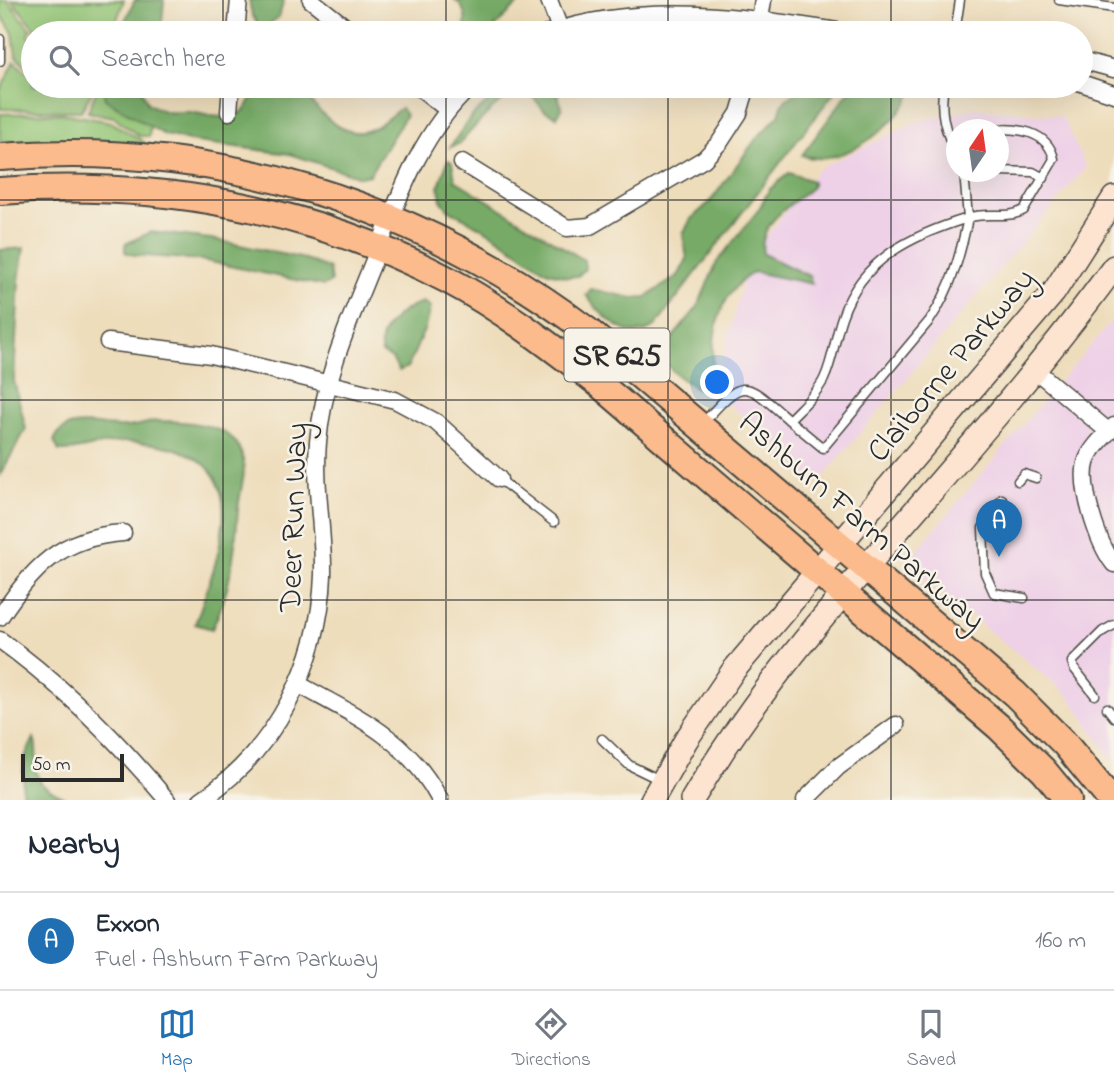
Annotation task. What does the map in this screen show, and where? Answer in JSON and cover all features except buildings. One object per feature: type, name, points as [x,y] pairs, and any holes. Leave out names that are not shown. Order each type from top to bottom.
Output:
[{"type":"main road","name":"Ashburn Farm Parkway","points":[[0,157],[91,154],[206,163],[291,182],[391,216],[459,248],[523,284],[589,332],[1035,713],[1111,800]]},
{"type":"main road","name":"SR 625","points":[[0,191],[94,188],[220,200],[300,220],[379,248],[449,281],[530,331],[597,382],[999,727],[1035,761],[1068,800]]},
{"type":"main road","name":"Claiborne Parkway","points":[[657,791],[686,740],[733,671],[816,569],[1054,292],[1114,198]]},
{"type":"main road","points":[[692,800],[754,703],[843,592],[1034,369],[1114,267]]},
{"type":"street","points":[[237,21],[239,0]]},
{"type":"street","points":[[311,0],[337,21]]},
{"type":"street","points":[[549,0],[552,21]]},
{"type":"street","points":[[760,21],[763,0]]},
{"type":"street","points":[[593,21],[636,10],[692,10],[738,21]]},
{"type":"street","points":[[1093,63],[1114,69]]},
{"type":"street","points":[[1093,87],[1114,94]]},
{"type":"street","points":[[229,112],[231,98]]},
{"type":"street","points":[[433,98],[448,110]]},
{"type":"street","name":"Deer Run Way","points":[[201,800],[225,782],[258,748],[298,684],[316,628],[321,598],[323,573],[316,483],[318,442],[329,382],[412,167],[448,110],[460,98]]},
{"type":"street","points":[[462,163],[567,228],[580,229],[590,226],[704,159],[720,142],[739,113],[743,98]]},
{"type":"street","points":[[108,342],[211,355],[395,400],[416,410],[454,437],[499,479]]},
{"type":"street","points":[[1034,369],[1112,431],[1092,451],[1086,462],[1085,474],[1097,535],[1114,564]]},
{"type":"street","points":[[0,617],[23,582],[50,556],[84,539],[122,533]]},
{"type":"street","points":[[0,640],[90,713],[167,800]]},
{"type":"street","points":[[298,684],[390,736],[422,770],[440,800]]},
{"type":"street","points":[[805,800],[838,767],[896,725]]},
{"type":"lane","points":[[957,21],[960,0]]},
{"type":"lane","points":[[1059,0],[1114,8]]},
{"type":"lane","points":[[0,38],[0,61]]},
{"type":"lane","points":[[943,98],[942,107],[946,119]]},
{"type":"lane","points":[[789,420],[823,380],[843,314],[866,274],[882,258],[919,234],[981,213],[1016,215],[1024,210],[1054,159],[1051,146],[1038,134],[1009,132]]},
{"type":"lane","points":[[1009,171],[1033,172],[1044,177]]},
{"type":"lane","points":[[701,426],[726,395],[744,387],[754,389],[823,448],[944,299],[957,270],[968,218],[965,182]]},
{"type":"lane","points":[[1018,481],[1024,474],[1031,474],[1036,478]]},
{"type":"lane","points":[[499,479],[554,522]]},
{"type":"lane","points":[[1002,499],[983,528],[985,573],[994,593],[1024,598]]},
{"type":"lane","points":[[1096,695],[1073,668],[1073,662],[1075,656],[1103,631],[1114,625]]},
{"type":"lane","points":[[1107,708],[1114,717]]},
{"type":"lane","points":[[602,739],[657,791]]},
{"type":"shaded area","points":[[972,108],[1062,116],[1086,167],[818,483],[714,391],[749,259],[818,169],[916,122]]},
{"type":"shaded area","points":[[1114,318],[1114,762],[1067,694],[906,563]]},
{"type":"green space","points":[[0,0],[8,0],[24,21],[21,21],[21,60],[16,55],[13,33],[0,13]]},
{"type":"green space","points":[[12,0],[124,0],[116,21],[29,21]]},
{"type":"green space","points":[[135,0],[164,0],[162,21],[125,21]]},
{"type":"green space","points":[[249,0],[284,0],[279,17],[273,21],[256,21]]},
{"type":"green space","points":[[455,0],[522,0],[501,21],[465,21],[462,7]]},
{"type":"green space","points":[[15,61],[21,67],[21,98],[88,98],[81,111],[0,109],[0,91]]},
{"type":"green space","points":[[94,98],[105,98],[150,126],[149,136],[139,136],[114,117],[88,112]]},
{"type":"green space","points":[[145,98],[148,104],[164,111],[222,117],[240,113],[251,98],[308,98],[340,127],[362,132],[374,128],[401,108],[406,115],[369,175],[360,177],[290,154],[189,141],[163,134],[105,99]]},
{"type":"green space","points":[[492,98],[506,98],[490,111],[459,144],[450,147],[470,118]]},
{"type":"green space","points":[[534,98],[559,98],[562,108],[557,117],[544,110]]},
{"type":"green space","points":[[788,98],[830,98],[656,325],[637,333],[627,331],[608,320],[586,295],[591,289],[633,298],[646,297],[678,276],[687,259],[683,234],[691,219],[710,202],[756,139],[779,115],[783,102]]},
{"type":"green space","points":[[844,98],[909,98],[884,128],[852,150],[818,158],[802,155]]},
{"type":"green space","points":[[61,113],[111,122],[147,144],[147,148],[0,141],[0,114]]},
{"type":"green space","points":[[448,160],[452,162],[455,180],[584,260],[585,269],[578,276],[567,277],[546,271],[494,235],[448,209],[441,200],[439,186]]},
{"type":"green space","points":[[789,173],[812,181],[812,187],[771,223],[765,232],[763,254],[809,276],[812,284],[754,272],[741,282],[730,294],[718,322],[713,354],[714,386],[707,392],[673,372],[660,353],[697,308],[717,262],[759,209],[769,190]]},
{"type":"green space","points":[[151,232],[211,239],[305,259],[329,269],[331,282],[324,286],[201,260],[125,252],[125,244]]},
{"type":"green space","points":[[24,248],[19,280],[14,381],[26,429],[0,475],[0,250]]},
{"type":"green space","points":[[423,302],[430,307],[425,328],[408,367],[399,371],[392,359],[382,353],[382,336],[400,314]]},
{"type":"green space","points":[[155,421],[198,424],[220,431],[236,443],[243,459],[231,570],[224,599],[212,629],[195,624],[217,559],[223,528],[223,501],[215,478],[198,460],[169,447],[118,442],[59,451],[54,441],[59,433],[74,425],[127,427]]},
{"type":"green space","points":[[34,738],[39,779],[44,786],[67,800],[22,800],[24,759]]},
{"type":"place","name":"Exxon","points":[[999,557]]}]
